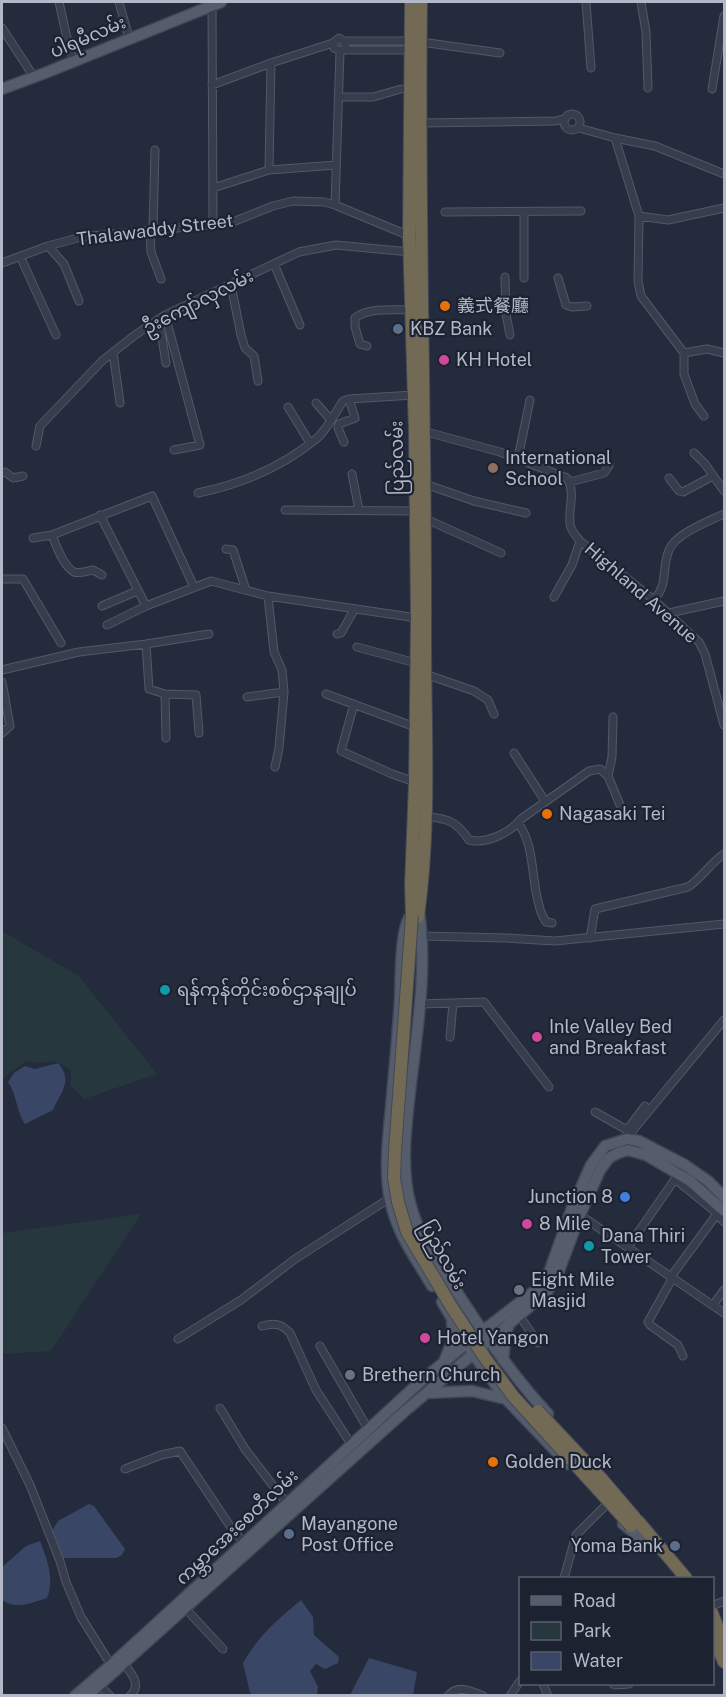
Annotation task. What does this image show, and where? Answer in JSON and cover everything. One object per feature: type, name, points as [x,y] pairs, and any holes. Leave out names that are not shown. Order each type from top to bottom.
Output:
[{"type":"highway","name":"ပြည်လမ်း","points":[[411,2],[420,123],[415,236],[410,252],[414,395],[426,484],[425,816],[422,886],[415,915],[399,1177],[403,1202],[412,1229],[426,1254],[490,1354],[517,1391],[594,1470],[676,1577]]},
{"type":"highway","name":"ပြည်လမ်း","points":[[415,915],[411,885],[415,782],[416,511],[420,431],[415,236],[414,44],[422,2]]},
{"type":"highway","name":"ပြည်လမ်း","points":[[649,1540],[685,1577]]},
{"type":"highway","points":[[714,1618],[724,1644]]},
{"type":"highway","points":[[714,1641],[720,1661]]},
{"type":"main road","name":"ပါရမီလမ်း","points":[[2,89],[216,4]]},
{"type":"main road","name":"ပြည်လမ်း","points":[[415,915],[421,936],[420,1004],[405,1148],[410,1204],[422,1237],[472,1315],[522,1386],[641,1517],[649,1540],[626,1527],[506,1399],[473,1354],[413,1258],[395,1219],[390,1198],[388,1130],[404,934],[407,920],[415,915]]},
{"type":"main road","points":[[487,1335],[541,1286],[550,1270],[572,1208],[591,1165],[605,1146],[628,1139],[639,1141],[679,1162],[708,1181],[724,1197]]},
{"type":"main road","points":[[628,1139],[646,1155],[690,1181],[721,1212]]},
{"type":"main road","points":[[472,1315],[481,1319],[504,1320],[519,1315],[547,1292],[557,1276],[580,1215],[604,1164],[618,1153],[628,1139]]},
{"type":"main road","points":[[390,1198],[410,1204]]},
{"type":"main road","points":[[443,1363],[453,1340],[450,1316]]},
{"type":"main road","points":[[503,1360],[506,1333],[504,1320]]},
{"type":"main road","name":"ကမ္ဘာအေးစေတီလမ်း","points":[[75,1695],[181,1608],[286,1504],[316,1484],[351,1444],[420,1382],[467,1343],[487,1335]]},
{"type":"main road","name":"ကမ္ဘာအေးစေတီလမ်း","points":[[250,1541],[473,1354],[487,1335]]},
{"type":"main road","points":[[428,1393],[472,1391],[506,1399]]},
{"type":"main road","name":"ကမ္ဘာအေးစေတီလမ်း","points":[[87,1695],[99,1685],[118,1662]]},
{"type":"street","points":[[59,2],[74,61]]},
{"type":"street","points":[[119,2],[129,38]]},
{"type":"street","points":[[586,2],[591,68]]},
{"type":"street","points":[[641,2],[646,32],[648,88]]},
{"type":"street","points":[[213,224],[212,85],[216,4]]},
{"type":"street","points":[[712,89],[724,16]]},
{"type":"street","points":[[2,28],[34,77]]},
{"type":"street","points":[[212,85],[271,63],[333,44],[339,38],[344,41],[414,44],[500,53]]},
{"type":"street","points":[[335,205],[338,98],[342,51],[346,45],[344,41]]},
{"type":"street","points":[[333,44],[334,48],[342,51],[414,44]]},
{"type":"street","points":[[269,170],[271,63]]},
{"type":"street","points":[[338,98],[373,97],[400,89]]},
{"type":"street","points":[[420,123],[556,121],[572,114],[577,116],[581,123],[579,128]]},
{"type":"street","points":[[566,118],[564,123],[567,128],[574,130],[579,128],[655,146],[724,174]]},
{"type":"street","points":[[615,138],[639,216],[638,281],[641,296],[684,352],[684,374],[695,404],[704,416]]},
{"type":"street","points":[[155,150],[151,252],[161,279]]},
{"type":"street","points":[[213,188],[269,170],[336,165]]},
{"type":"street","name":"Thalawaddy Street","points":[[2,264],[48,246],[81,237],[230,223],[292,201],[324,202],[335,205],[415,236]]},
{"type":"street","points":[[639,216],[668,220],[724,208]]},
{"type":"street","points":[[446,212],[581,211]]},
{"type":"street","points":[[524,212],[524,278]]},
{"type":"street","name":"ဦးကျော်လှလမ်း","points":[[36,446],[40,426],[102,361],[162,317],[299,252],[336,245],[410,252]]},
{"type":"street","points":[[48,246],[64,264],[79,301]]},
{"type":"street","points":[[20,256],[56,335]]},
{"type":"street","points":[[274,264],[300,325]]},
{"type":"street","points":[[504,277],[506,314],[510,335]]},
{"type":"street","points":[[558,278],[566,304],[572,307],[587,306]]},
{"type":"street","points":[[231,285],[241,335],[245,348],[254,356],[258,381]]},
{"type":"street","points":[[368,346],[360,344],[357,338],[354,321],[358,315],[384,310],[411,310]]},
{"type":"street","points":[[162,317],[166,363]]},
{"type":"street","points":[[162,317],[200,445],[174,450]]},
{"type":"street","points":[[684,352],[707,349],[724,352]]},
{"type":"street","points":[[113,352],[120,403]]},
{"type":"street","points":[[198,493],[228,487],[271,469],[318,438],[343,401],[414,395]]},
{"type":"street","points":[[344,442],[338,428],[339,424],[355,418],[349,399]]},
{"type":"street","points":[[518,458],[530,400]]},
{"type":"street","points":[[316,403],[330,420]]},
{"type":"street","points":[[288,408],[310,443]]},
{"type":"street","points":[[420,431],[518,458],[567,478],[570,482],[604,473],[609,466]]},
{"type":"street","points":[[694,453],[705,464],[724,491]]},
{"type":"street","points":[[2,473],[13,478],[23,476]]},
{"type":"street","points":[[352,474],[359,510]]},
{"type":"street","points":[[669,478],[679,491],[683,492],[713,476]]},
{"type":"street","name":"Highland Avenue","points":[[570,482],[572,532],[580,542],[654,600],[699,642],[724,725]]},
{"type":"street","points":[[426,484],[474,501],[526,513]]},
{"type":"street","points":[[33,538],[52,535],[100,514],[152,496],[194,587]]},
{"type":"street","points":[[285,510],[416,511]]},
{"type":"street","points":[[100,514],[146,606]]},
{"type":"street","points":[[654,600],[662,591],[668,551],[673,543],[724,514]]},
{"type":"street","points":[[426,519],[501,553]]},
{"type":"street","points":[[52,535],[72,571],[76,573],[93,570],[102,575]]},
{"type":"street","points":[[554,597],[572,565],[580,542]]},
{"type":"street","points":[[226,549],[233,550],[246,590]]},
{"type":"street","points":[[2,579],[23,579],[61,643]]},
{"type":"street","points":[[107,625],[146,606],[211,581],[268,596],[417,618]]},
{"type":"street","points":[[102,606],[137,591]]},
{"type":"street","points":[[268,596],[274,652],[282,670],[284,692],[275,767]]},
{"type":"street","points":[[669,613],[724,601]]},
{"type":"street","points":[[337,634],[341,633],[354,610]]},
{"type":"street","points":[[2,670],[79,652],[209,634]]},
{"type":"street","points":[[146,644],[149,689],[165,694],[196,695],[199,733]]},
{"type":"street","points":[[357,647],[416,663]]},
{"type":"street","points":[[425,674],[474,692],[488,700],[495,714]]},
{"type":"street","points":[[2,682],[10,718],[5,731]]},
{"type":"street","points":[[247,697],[284,692]]},
{"type":"street","points":[[165,694],[166,738]]},
{"type":"street","points":[[326,694],[415,727]]},
{"type":"street","points":[[354,704],[341,751],[415,782]]},
{"type":"street","points":[[608,776],[612,757],[613,717]]},
{"type":"street","points":[[514,753],[545,801]]},
{"type":"street","points":[[425,816],[451,820],[464,831],[469,840],[478,842],[492,838],[518,823],[589,771],[600,769],[608,776],[620,805]]},
{"type":"street","points":[[518,823],[523,829],[527,845],[538,904],[546,922],[552,923]]},
{"type":"street","points":[[590,938],[595,909],[688,886],[724,854]]},
{"type":"street","points":[[421,936],[555,941],[724,924]]},
{"type":"street","points":[[420,1004],[484,1002],[549,1087]]},
{"type":"street","points":[[450,1036],[453,1003]]},
{"type":"street","points":[[628,1139],[724,1020]]},
{"type":"street","points":[[628,1139],[645,1106]]},
{"type":"street","points":[[596,1112],[628,1139]]},
{"type":"street","points":[[628,1247],[675,1179],[721,1212],[724,1222]]},
{"type":"street","points":[[178,1339],[241,1300],[295,1259],[390,1198]]},
{"type":"street","points":[[683,1356],[678,1345],[648,1322],[671,1279],[721,1212]]},
{"type":"street","points":[[580,1215],[724,1313]]},
{"type":"street","points":[[713,1305],[724,1290]]},
{"type":"street","points":[[519,1315],[538,1343]]},
{"type":"street","points":[[262,1326],[278,1324],[290,1333],[316,1390],[351,1444]]},
{"type":"street","points":[[320,1346],[368,1429]]},
{"type":"street","points":[[506,1399],[522,1386]]},
{"type":"street","points":[[220,1408],[245,1449],[286,1504]]},
{"type":"street","points":[[2,1428],[48,1531],[81,1617],[118,1662],[133,1675],[136,1686],[133,1694],[130,1695]]},
{"type":"street","points":[[125,1469],[180,1450],[230,1526],[250,1541]]},
{"type":"street","points":[[564,1577],[576,1535],[605,1506]]},
{"type":"street","points":[[181,1608],[223,1649]]},
{"type":"street","points":[[510,1695],[519,1682]]},
{"type":"street","points":[[99,1685],[110,1695]]},
{"type":"street","points":[[448,1695],[452,1691],[465,1688],[483,1695]]},
{"type":"green space","points":[[2,931],[79,976],[157,1074],[84,1099],[71,1086],[71,1071],[60,1063],[26,1061],[2,1079]]},
{"type":"green space","points":[[141,1214],[51,1351],[2,1354],[2,1233]]},
{"type":"green space","points":[[475,1361],[494,1383],[471,1381],[447,1383]]},
{"type":"water","points":[[58,1063],[63,1069],[65,1081],[53,1110],[25,1124],[8,1082],[14,1073],[25,1066],[35,1069]]},
{"type":"water","points":[[89,1504],[94,1506],[125,1549],[122,1555],[116,1558],[58,1558],[50,1534],[58,1521]]},
{"type":"water","points":[[40,1541],[50,1577],[47,1598],[18,1605],[7,1603],[2,1600],[2,1567],[26,1546]]},
{"type":"water","points":[[301,1600],[313,1617],[314,1635],[339,1657],[338,1663],[325,1669],[316,1664],[310,1671],[318,1687],[317,1695],[254,1695],[250,1693],[243,1663],[262,1636]]},
{"type":"water","points":[[369,1658],[417,1672],[413,1695],[350,1695]]},
{"type":"place","name":"義式餐廳","points":[[445,306]]},
{"type":"place","name":"KBZ Bank","points":[[398,329]]},
{"type":"place","name":"KH Hotel","points":[[444,360]]},
{"type":"place","name":"International School","points":[[493,468]]},
{"type":"place","name":"Nagasaki Tei","points":[[547,814]]},
{"type":"place","name":"ရန်ကုန်တိုင်းစစ်ဌာနချုပ်","points":[[165,990]]},
{"type":"place","name":"Inle Valley Bed and Breakfast","points":[[537,1037]]},
{"type":"place","name":"Junction 8","points":[[625,1197]]},
{"type":"place","name":"8 Mile","points":[[527,1224]]},
{"type":"place","name":"Dana Thiri Tower","points":[[589,1246]]},
{"type":"place","name":"Eight Mile Masjid","points":[[519,1290]]},
{"type":"place","name":"Hotel Yangon","points":[[425,1338]]},
{"type":"place","name":"Brethern Church","points":[[350,1375]]},
{"type":"place","name":"Golden Duck","points":[[493,1462]]},
{"type":"place","name":"Mayangone Post Office","points":[[289,1534]]},
{"type":"place","name":"Yoma Bank","points":[[675,1546]]}]
